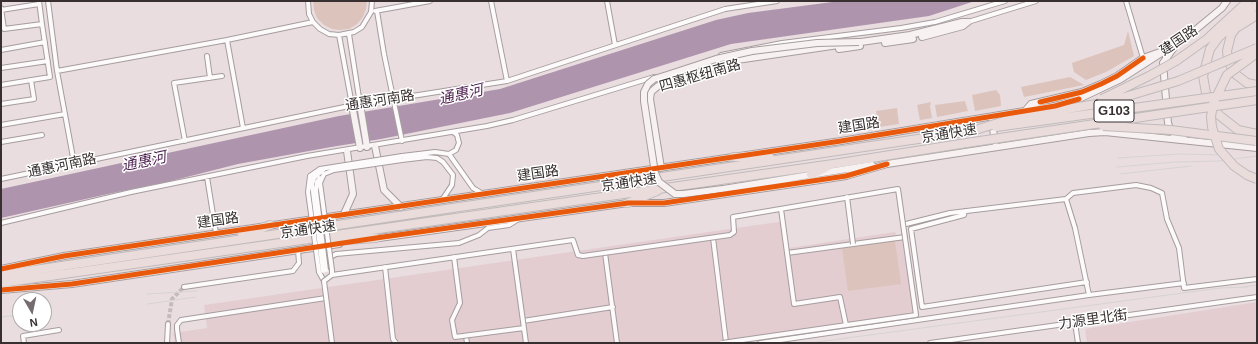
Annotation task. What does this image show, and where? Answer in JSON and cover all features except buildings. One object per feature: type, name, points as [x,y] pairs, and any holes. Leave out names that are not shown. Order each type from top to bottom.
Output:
[{"type":"highway","points":[[1076,108],[1121,91],[1176,61],[1207,39],[1248,1]]},
{"type":"highway","points":[[1257,4],[1235,26],[1219,36],[1210,49],[1204,68],[1204,86],[1211,104],[1223,119],[1257,141]]},
{"type":"highway","points":[[1176,61],[1230,5]]},
{"type":"highway","points":[[1243,19],[1257,15]]},
{"type":"highway","points":[[1235,26],[1229,43],[1228,60],[1234,74],[1247,83],[1257,85]]},
{"type":"highway","points":[[972,131],[1014,118],[1108,102],[1178,81],[1257,48]]},
{"type":"highway","points":[[1257,53],[1227,75],[1213,104],[1211,117],[1214,133],[1220,149],[1241,171],[1257,179]]},
{"type":"highway","name":"京通快速","points":[[1,275],[793,159],[972,131],[1257,91]]},
{"type":"highway","name":"京通快速","points":[[1,283],[670,186],[833,164],[1257,100]]},
{"type":"highway","points":[[1087,125],[1170,130],[1257,141]]},
{"type":"highway","points":[[734,157],[793,159]]},
{"type":"highway","points":[[811,175],[833,164]]},
{"type":"highway","points":[[628,203],[670,186]]},
{"type":"highway","points":[[226,242],[270,225]]},
{"type":"highway","points":[[268,245],[376,238]]},
{"type":"main road","name":"建国路","points":[[1,269],[64,256],[734,157],[1025,111],[1079,99],[1092,94],[1121,79],[1178,44],[1230,5]]},
{"type":"main road","name":"四惠枢纽南路","points":[[653,90],[658,86],[737,60],[910,35],[962,22],[968,22]]},
{"type":"main road","name":"四惠枢纽南路","points":[[653,90],[741,63],[783,56],[901,41],[951,30],[963,26],[968,22]]},
{"type":"main road","points":[[859,42],[817,43],[752,51],[722,58],[654,79],[648,84],[644,92],[644,101],[655,173],[659,182],[675,194],[683,194],[1012,146],[1089,133],[1105,132],[1194,142],[1257,141]]},
{"type":"main road","points":[[1178,44],[1163,63],[1168,123],[1171,132],[1184,139],[1194,142]]},
{"type":"main road","points":[[1025,111],[1031,104],[1082,92],[1101,84],[1117,76],[1143,58],[1166,50]]},
{"type":"main road","points":[[653,90],[650,99],[661,168]]},
{"type":"main road","points":[[360,104],[367,147]]},
{"type":"main road","points":[[352,105],[360,148]]},
{"type":"main road","points":[[1016,112],[1021,144]]},
{"type":"main road","points":[[1008,114],[1012,146]]},
{"type":"main road","points":[[992,117],[996,148]]},
{"type":"main road","points":[[375,146],[384,190],[401,207]]},
{"type":"main road","points":[[344,214],[353,194],[347,151]]},
{"type":"main road","points":[[1,290],[72,284],[376,238],[628,203],[664,203],[846,176],[887,164]]},
{"type":"street","points":[[48,1],[57,71],[74,163]]},
{"type":"street","points":[[308,1],[309,14],[313,22],[320,29],[329,34],[339,36],[349,34],[362,27],[371,12],[372,1]]},
{"type":"street","points":[[371,12],[430,1]]},
{"type":"street","points":[[491,1],[507,80]]},
{"type":"street","points":[[607,1],[615,45]]},
{"type":"street","name":"通惠河南路","points":[[1,179],[352,105],[393,100],[507,80],[725,9],[777,1]]},
{"type":"street","points":[[1,223],[131,192],[307,156],[347,151],[513,120],[747,48],[901,28],[935,22],[1005,1]]},
{"type":"street","name":"四惠枢纽南路","points":[[968,22],[1036,1]]},
{"type":"street","points":[[1126,1],[1143,58]]},
{"type":"street","points":[[1,85],[50,77],[39,2],[1,10],[3,30],[42,24]]},
{"type":"street","points":[[377,11],[402,141]]},
{"type":"street","points":[[57,71],[227,40],[313,22]]},
{"type":"street","points":[[349,34],[360,104]]},
{"type":"street","points":[[339,36],[352,105]]},
{"type":"street","points":[[227,40],[243,128]]},
{"type":"street","points":[[1,50],[45,42]]},
{"type":"street","points":[[207,56],[210,78]]},
{"type":"street","points":[[1,68],[48,60]]},
{"type":"street","points":[[185,141],[174,83],[222,76]]},
{"type":"street","points":[[1,104],[34,99],[31,80]]},
{"type":"street","points":[[1,125],[65,114]]},
{"type":"street","points":[[323,271],[325,260],[316,191],[317,182],[324,174],[334,170],[435,152],[449,154],[456,150],[459,143],[457,135],[453,132]]},
{"type":"street","points":[[1,142],[42,135]]},
{"type":"street","points":[[449,154],[473,188],[483,194]]},
{"type":"street","points":[[332,343],[323,271],[308,184],[310,176],[320,169],[328,167],[402,158],[436,158],[443,162],[452,175],[452,185],[441,201]]},
{"type":"street","points":[[324,174],[319,187],[332,275]]},
{"type":"street","points":[[208,177],[216,233]]},
{"type":"street","points":[[906,224],[950,213],[1066,200],[1073,193],[1136,185],[1151,188],[1162,193],[1167,219],[1179,248],[1184,288],[1257,279]]},
{"type":"street","points":[[324,281],[332,275],[572,240],[578,255],[583,256],[713,238],[730,235],[734,232],[733,217],[898,189],[916,315],[724,343],[713,238]]},
{"type":"street","points":[[847,198],[853,244]]},
{"type":"street","points":[[1066,200],[1075,228],[1089,295]]},
{"type":"street","points":[[781,209],[794,304],[840,297],[846,325]]},
{"type":"street","points":[[965,211],[964,215],[911,230],[922,307],[1087,282]]},
{"type":"street","points":[[325,260],[336,254],[459,243],[479,235],[488,228],[509,225],[523,217]]},
{"type":"street","points":[[787,253],[905,237]]},
{"type":"street","points":[[513,249],[526,343]]},
{"type":"street","points":[[184,287],[293,271],[299,263],[298,250]]},
{"type":"street","points":[[605,253],[617,343]]},
{"type":"street","points":[[454,257],[460,303],[452,320],[455,337],[524,328]]},
{"type":"street","points":[[385,267],[393,339],[396,343]]},
{"type":"street","points":[[760,343],[1089,295],[1184,283]]},
{"type":"street","name":"力源里北街","points":[[930,343],[1257,297]]},
{"type":"street","points":[[179,343],[177,325],[181,320],[326,298]]},
{"type":"street","points":[[523,321],[612,307]]},
{"type":"street","points":[[1075,323],[1078,343]]},
{"type":"street","points":[[168,324],[168,343]]},
{"type":"street","points":[[24,343],[23,336],[59,330]]},
{"type":"street","points":[[466,336],[466,343]]},
{"type":"street","points":[[805,337],[806,343]]},
{"type":"shaded area","points":[[313,1],[367,1],[363,17],[357,24],[349,29],[340,30],[332,29],[324,25],[317,18]]},
{"type":"shaded area","points":[[1128,31],[1134,56],[1106,72],[1086,80],[1074,72],[1072,63],[1124,45]]},
{"type":"shaded area","points":[[1070,77],[1084,85],[1024,97],[1021,87]]},
{"type":"shaded area","points":[[996,90],[1000,95],[1001,106],[975,111],[972,95]]},
{"type":"shaded area","points":[[965,101],[968,111],[937,117],[935,105]]},
{"type":"shaded area","points":[[931,102],[930,106],[932,118],[920,120],[917,105]]},
{"type":"shaded area","points":[[897,108],[899,124],[879,127],[876,111]]},
{"type":"shaded area","points":[[785,221],[789,248],[895,232],[897,240],[902,239],[914,312],[907,313],[907,315],[716,343],[175,343],[173,333],[207,328],[204,305]]},
{"type":"shaded area","points":[[895,241],[901,284],[848,291],[842,248]]},
{"type":"shaded area","points":[[1257,302],[1257,343],[1087,343],[1085,329]]},
{"type":"water","name":"通惠河","points":[[840,1],[975,1],[929,16],[731,44],[510,113],[381,139],[238,164],[167,182],[1,218],[1,189],[339,116],[500,89],[716,20],[748,13]]},
{"type":"tunnel","points":[[168,324],[172,299],[184,287]]},
{"type":"railway","points":[[1118,158],[1179,154],[1224,155]]},
{"type":"railway","points":[[1117,167],[1175,162],[1219,161],[1257,156]]},
{"type":"railway","points":[[1120,174],[1191,166]]},
{"type":"railway","points":[[1243,287],[1257,285]]},
{"type":"railway","points":[[810,343],[1220,288],[1248,287]]},
{"type":"railway","points":[[147,294],[197,291]]},
{"type":"railway","points":[[148,304],[196,297]]},
{"type":"railway","points":[[1,317],[12,316]]},
{"type":"cycle path","points":[[1040,102],[1082,92],[1101,84],[1117,76],[1143,58]]},
{"type":"cycle path","points":[[1,269],[64,256],[841,141],[1055,106],[1079,99]]},
{"type":"cycle path","points":[[1,290],[72,284],[376,238],[628,203],[664,203],[846,176],[887,164]]}]
